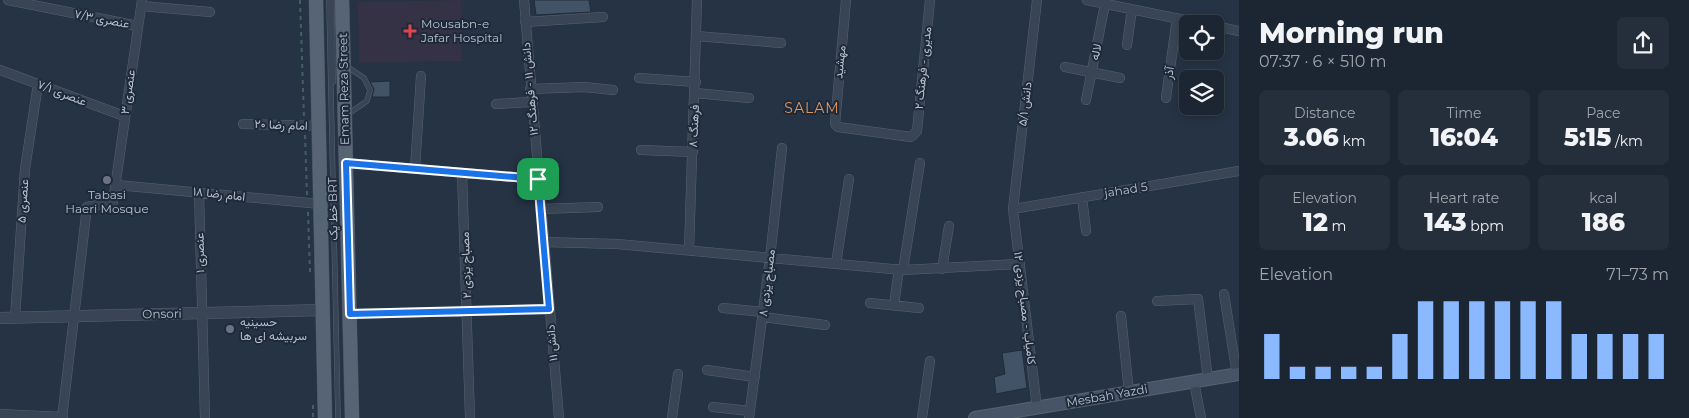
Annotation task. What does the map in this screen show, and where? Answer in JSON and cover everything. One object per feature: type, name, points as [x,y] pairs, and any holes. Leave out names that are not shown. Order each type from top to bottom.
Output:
[{"type":"main road","name":"Emam Reza Street","points":[[316,0],[325,418]]},
{"type":"main road","name":"Emam Reza Street","points":[[342,0],[352,418]]},
{"type":"main road","name":"Mesbah Yazdi","points":[[975,418],[1238,374]]},
{"type":"street","name":"عنصری ۷/۳","points":[[8,0],[138,26]]},
{"type":"street","name":"دانش ۱۱ - فرهنگ ۱۲","points":[[524,0],[538,179]]},
{"type":"street","name":"فرهنگ ۸","points":[[690,251],[696,82],[696,0]]},
{"type":"street","name":"مهشید","points":[[846,0],[834,124],[838,127],[911,137],[915,135]]},
{"type":"street","name":"مدیری - فرهنگ ۲","points":[[915,135],[917,131],[930,0]]},
{"type":"street","name":"دانش ۵/۱","points":[[1013,209],[1037,0]]},
{"type":"street","points":[[1087,0],[1177,18]]},
{"type":"street","name":"عنصری ۳","points":[[117,185],[124,116],[141,3]]},
{"type":"street","points":[[141,3],[210,12]]},
{"type":"street","name":"لاله","points":[[1086,100],[1105,4]]},
{"type":"street","points":[[1127,45],[1132,9]]},
{"type":"street","points":[[525,22],[603,17]]},
{"type":"street","name":"آذر","points":[[1166,98],[1177,18]]},
{"type":"street","points":[[1224,28],[1239,31]]},
{"type":"street","points":[[696,36],[781,43]]},
{"type":"street","points":[[1065,67],[1120,78]]},
{"type":"street","name":"عنصری ۷/۱","points":[[0,70],[124,116]]},
{"type":"street","points":[[415,169],[421,76]]},
{"type":"street","points":[[639,78],[696,82]]},
{"type":"street","name":"عنصری ۵","points":[[15,318],[25,169],[38,84]]},
{"type":"street","points":[[530,89],[584,87],[613,90]]},
{"type":"street","points":[[695,93],[749,98]]},
{"type":"street","points":[[496,104],[531,102]]},
{"type":"street","name":"امام رضا ۲۰","points":[[243,124],[319,126]]},
{"type":"street","name":"مصباح یزدی ۸","points":[[750,415],[782,148]]},
{"type":"street","points":[[641,150],[693,152]]},
{"type":"street","points":[[346,163],[538,179]]},
{"type":"street","points":[[894,305],[920,163]]},
{"type":"street","name":"jahad 5","points":[[1013,209],[1239,171]]},
{"type":"street","name":"مصباح یزدی ۲","points":[[462,173],[470,418]]},
{"type":"street","name":"دانش ۱۱","points":[[538,179],[559,418]]},
{"type":"street","points":[[836,264],[849,179]]},
{"type":"street","points":[[0,414],[62,418],[87,207],[114,202],[117,185]]},
{"type":"street","name":"امام رضا ۱۸","points":[[117,185],[320,204]]},
{"type":"street","name":"عنصری ۱","points":[[199,192],[205,418]]},
{"type":"street","points":[[1082,197],[1086,230]]},
{"type":"street","points":[[540,209],[598,207]]},
{"type":"street","name":"کامیاب - مصباح یزدی ۱۲","points":[[1013,209],[1037,408]]},
{"type":"street","points":[[942,269],[949,226]]},
{"type":"street","points":[[543,242],[617,244],[901,269],[942,269],[1020,264]]},
{"type":"street","points":[[1224,294],[1238,374]]},
{"type":"street","points":[[1157,301],[1198,299],[1208,379]]},
{"type":"street","points":[[870,302],[919,308]]},
{"type":"street","points":[[723,308],[825,325]]},
{"type":"street","points":[[350,314],[549,309]]},
{"type":"street","name":"Onsori","points":[[0,318],[323,310]]},
{"type":"street","points":[[1122,316],[1129,392]]},
{"type":"street","points":[[922,418],[930,361]]},
{"type":"street","points":[[707,370],[755,377]]},
{"type":"street","points":[[672,418],[678,374]]},
{"type":"street","points":[[1194,382],[1201,418]]},
{"type":"street","points":[[713,407],[750,415]]},
{"type":"lane","name":"خط یک BRT","points":[[330,0],[339,418]]},
{"type":"lane","points":[[344,65],[364,78],[370,90],[367,101],[345,116]]},
{"type":"shaded area","name":"Mousabn-e Jafar Hospital","points":[[461,0],[462,61],[359,63],[358,2]]},
{"type":"building","points":[[534,0],[589,0],[591,12],[536,15]]},
{"type":"building","points":[[390,81],[390,97],[372,97],[374,89],[370,82]]},
{"type":"building","points":[[1022,350],[1027,388],[996,394],[994,377],[1005,374],[1002,353]]},
{"type":"place","name":"Mousabn-e Jafar Hospital","points":[[410,31]]},
{"type":"place","name":"Tabasi Haeri Mosque","points":[[107,180]]},
{"type":"place","name":"حسینیه سربیشه ای ها","points":[[230,329]]},
{"type":"district","name":"SALAM","points":[[812,108]]},
{"type":"route","points":[[346,163],[538,179],[549,309],[350,314],[346,163]]}]
